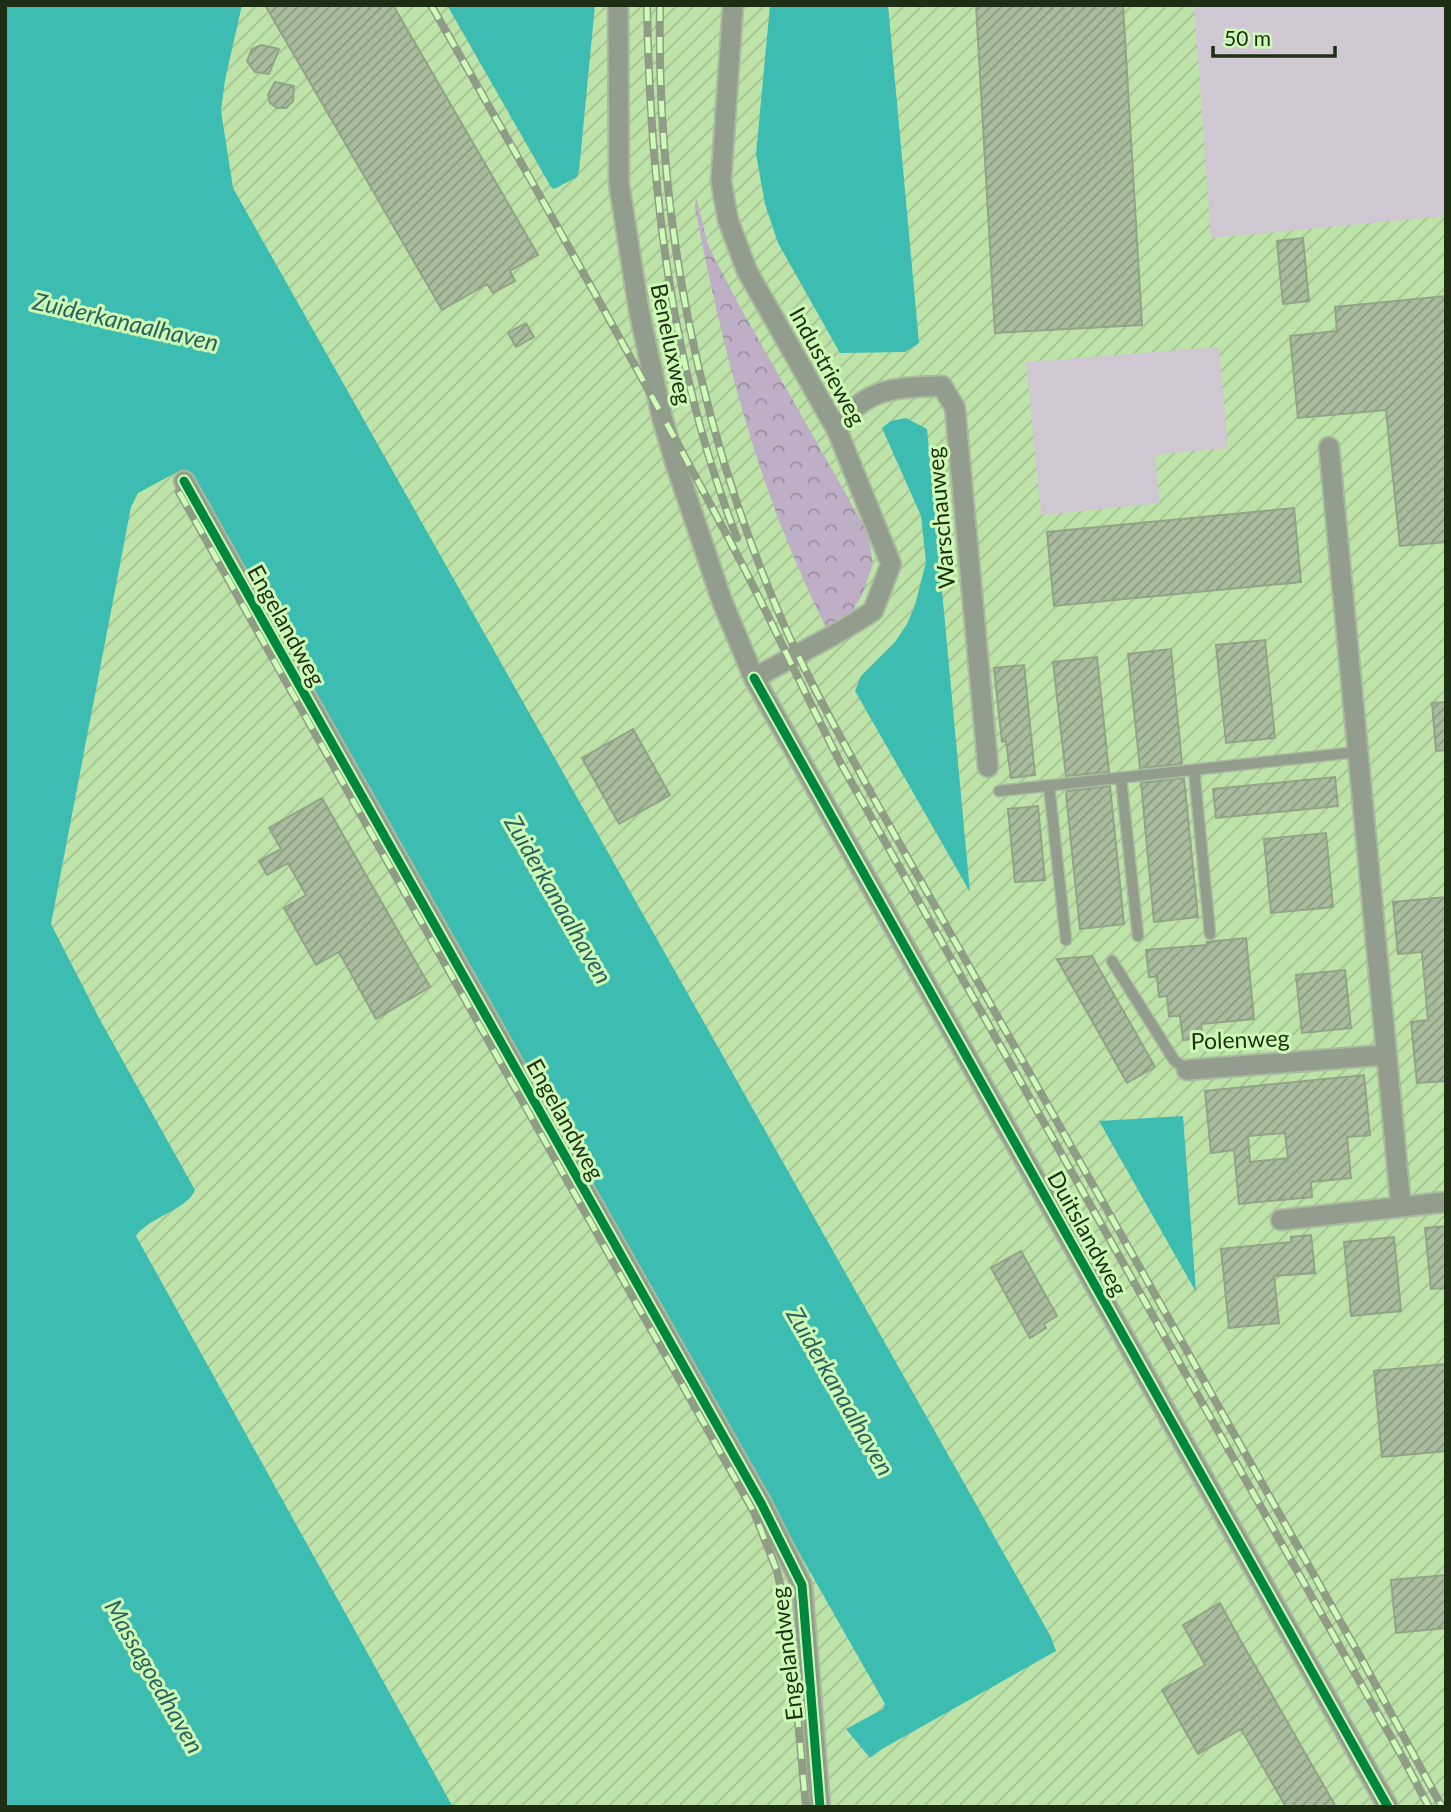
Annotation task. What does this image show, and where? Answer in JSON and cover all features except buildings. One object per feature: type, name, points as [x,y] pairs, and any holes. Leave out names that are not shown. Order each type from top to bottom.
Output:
[{"type":"street","name":"Beneluxweg","points":[[618,5],[618,184],[639,311],[678,474],[722,601],[754,678]]},
{"type":"street","name":"Industrieweg","points":[[733,5],[721,181],[728,220],[747,271],[837,430],[891,564],[873,611],[754,678]]},
{"type":"street","name":"Warschauweg","points":[[837,430],[857,406],[875,396],[900,388],[942,386],[955,408],[988,767]]},
{"type":"street","points":[[1329,447],[1401,1207]]},
{"type":"street","name":"Engelandweg","points":[[184,481],[761,1503],[802,1586],[820,1807]]},
{"type":"street","name":"Duitslandweg","points":[[754,678],[1388,1807]]},
{"type":"street","name":"Polenweg","points":[[1187,1070],[1385,1055]]},
{"type":"street","points":[[1281,1220],[1446,1202]]},
{"type":"lane","points":[[999,791],[1357,752]]},
{"type":"lane","points":[[1194,770],[1210,934]]},
{"type":"lane","points":[[1121,778],[1139,936]]},
{"type":"lane","points":[[1049,786],[1066,940]]},
{"type":"lane","name":"Polenweg","points":[[1112,961],[1174,1060],[1187,1070]]},
{"type":"shaded area","points":[[5,5],[1446,5],[1446,1807],[404,1807],[5,1039]]},
{"type":"shaded area","points":[[1194,5],[1446,5],[1446,216],[1211,238]]},
{"type":"shaded area","points":[[1219,347],[1228,448],[1155,455],[1160,503],[1041,515],[1026,362]]},
{"type":"green space","points":[[696,197],[708,245],[868,533],[873,564],[862,595],[852,612],[826,627],[781,525],[746,422],[706,263],[695,208]]},
{"type":"water","points":[[5,5],[242,5],[225,80],[221,111],[233,188],[1051,1637],[1056,1651],[870,1758],[846,1729],[883,1709],[885,1704],[186,472],[181,470],[138,493],[131,507],[51,924],[99,1018],[195,1190],[184,1203],[142,1229],[136,1236],[453,1807],[5,1807]]},
{"type":"water","points":[[447,5],[595,5],[577,177],[554,189],[551,187]]},
{"type":"water","points":[[770,5],[888,5],[919,343],[905,352],[840,353],[778,243],[765,204],[756,154]]},
{"type":"water","points":[[906,418],[927,429],[970,892],[855,691],[861,676],[895,642],[907,624],[926,562],[921,516],[882,428],[891,421]]},
{"type":"water","points":[[1183,1116],[1196,1292],[1099,1121]]},
{"type":"railway","points":[[431,5],[589,282],[704,492],[840,762],[1429,1807]]},
{"type":"railway","points":[[647,5],[653,141],[668,276],[696,409],[714,474],[737,538]]},
{"type":"railway","points":[[660,5],[666,164],[675,243],[689,322],[706,399],[728,476],[784,625],[815,690],[872,795],[1361,1658],[1442,1807]]},
{"type":"railway","points":[[179,492],[754,1512],[777,1571],[789,1623],[806,1807]]},
{"type":"cycle path","points":[[184,481],[761,1503],[802,1585],[820,1807]]},
{"type":"cycle path","points":[[754,678],[1388,1807]]},
{"type":"water label","name":"Zuiderkanaalhaven","points":[[126,321]]},
{"type":"water label","name":"Zuiderkanaalhaven","points":[[559,899]]},
{"type":"water label","name":"Zuiderkanaalhaven","points":[[841,1391]]},
{"type":"water label","name":"Massagoedhaven","points":[[155,1676]]}]
